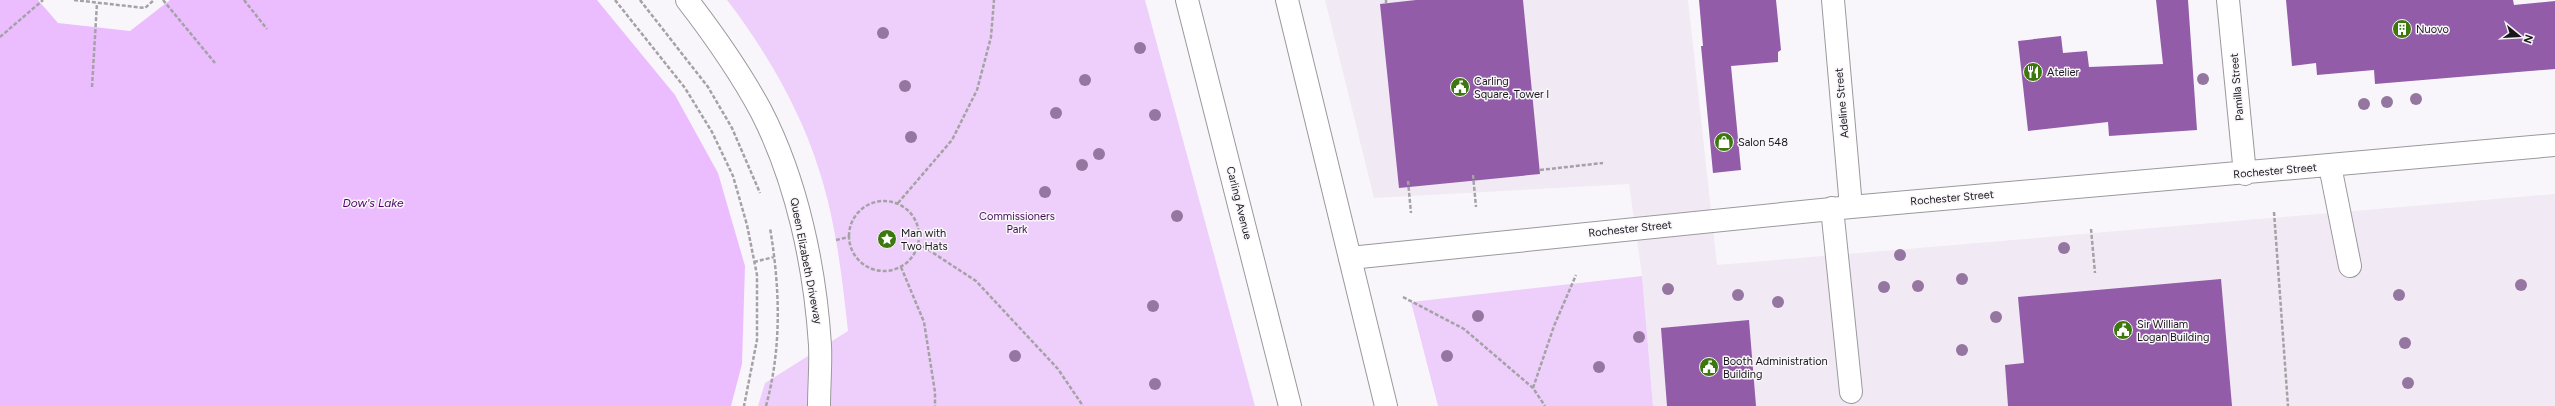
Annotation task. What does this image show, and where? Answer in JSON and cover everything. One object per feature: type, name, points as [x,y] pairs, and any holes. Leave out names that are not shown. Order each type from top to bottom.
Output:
[{"type":"street","name":"Queen Elizabeth Driveway","points":[[687,0],[717,39],[761,111],[791,185],[815,299],[820,346],[819,406]]},
{"type":"street","name":"Carling Avenue","points":[[1187,0],[1290,406]]},
{"type":"street","points":[[1287,0],[1386,406]]},
{"type":"street","name":"Adeline Street","points":[[1833,0],[1852,392]]},
{"type":"street","name":"Pamilla Street","points":[[2228,0],[2245,174]]},
{"type":"street","name":"Rochester Street","points":[[1350,258],[1842,208],[2245,174],[2555,145]]},
{"type":"street","points":[[2330,166],[2350,266]]},
{"type":"path","points":[[0,37],[43,0]]},
{"type":"path","points":[[74,0],[145,8],[154,0]]},
{"type":"path","points":[[163,0],[215,63]]},
{"type":"path","points":[[244,0],[267,28]]},
{"type":"path","points":[[615,0],[685,88],[712,132],[733,176],[757,276],[756,340],[744,406]]},
{"type":"path","points":[[640,0],[708,87],[732,128],[762,197]]},
{"type":"path","points":[[898,203],[952,140],[977,90],[991,37],[994,0]]},
{"type":"path","points":[[92,87],[97,3]]},
{"type":"path","points":[[1540,170],[1603,163]]},
{"type":"path","points":[[1474,175],[1476,207]]},
{"type":"path","points":[[1408,181],[1411,213]]},
{"type":"path","points":[[878,202],[898,203],[908,210],[916,220],[919,231],[918,244],[914,255],[901,266],[890,271],[878,270],[866,266],[858,259],[852,249],[849,237],[857,214],[866,206],[878,202]]},
{"type":"path","points":[[2274,212],[2288,406]]},
{"type":"path","points":[[766,406],[777,356],[779,321],[770,226]]},
{"type":"path","points":[[2091,228],[2095,272]]},
{"type":"path","points":[[830,241],[849,237]]},
{"type":"path","points":[[918,244],[976,281],[1058,369],[1083,406]]},
{"type":"path","points":[[754,262],[774,257]]},
{"type":"path","points":[[901,266],[924,322],[935,392],[935,406]]},
{"type":"path","points":[[1533,388],[1554,326],[1576,275]]},
{"type":"path","points":[[1403,298],[1464,329],[1533,388],[1545,406]]},
{"type":"shaded area","points":[[1325,0],[1688,0],[1717,265],[2555,194],[2555,406],[1653,406],[1642,276],[1629,184],[1374,198]]},
{"type":"green space","name":"Commissioners Park","points":[[727,0],[1145,0],[1255,406],[758,406],[765,383],[848,331],[841,270],[830,210],[819,170],[811,148],[792,103],[780,81],[755,39]]},
{"type":"green space","points":[[1642,276],[1653,406],[1438,406],[1411,302]]},
{"type":"water","name":"Dow's Lake","points":[[0,0],[38,0],[58,23],[130,31],[170,0],[597,0],[675,95],[718,173],[745,266],[742,364],[731,406],[0,406]]},
{"type":"building","name":"Carling Square, Tower I","points":[[1416,0],[1523,0],[1540,174],[1399,188],[1380,4]]},
{"type":"building","points":[[1699,0],[1776,0],[1781,50],[1778,52],[1778,62],[1731,66],[1741,170],[1713,173],[1701,46],[1703,46]]},
{"type":"building","points":[[2156,0],[2188,0],[2197,130],[2109,136],[2108,122],[2028,131],[2018,41],[2061,36],[2063,53],[2087,51],[2089,67],[2163,64]]},
{"type":"building","name":"Nuovo","points":[[2286,0],[2513,0],[2514,5],[2555,1],[2555,69],[2375,84],[2374,70],[2317,75],[2316,63],[2292,66]]},
{"type":"building","name":"Sir William Logan Building","points":[[2221,279],[2232,406],[2008,406],[2005,365],[2024,363],[2018,297]]},
{"type":"building","name":"Booth Administration Building","points":[[1749,320],[1756,406],[1667,406],[1661,328]]},
{"type":"place","name":"Nuovo","points":[[2402,29]]},
{"type":"place","name":"Atelier","points":[[2033,72]]},
{"type":"place","name":"Carling Square, Tower I","points":[[1460,87]]},
{"type":"place","name":"Salon 548","points":[[1724,142]]},
{"type":"place","name":"Man with Two Hats","points":[[887,239]]},
{"type":"place","name":"Sir William Logan Building","points":[[2123,330]]},
{"type":"place","name":"Booth Administration Building","points":[[1709,367]]}]
